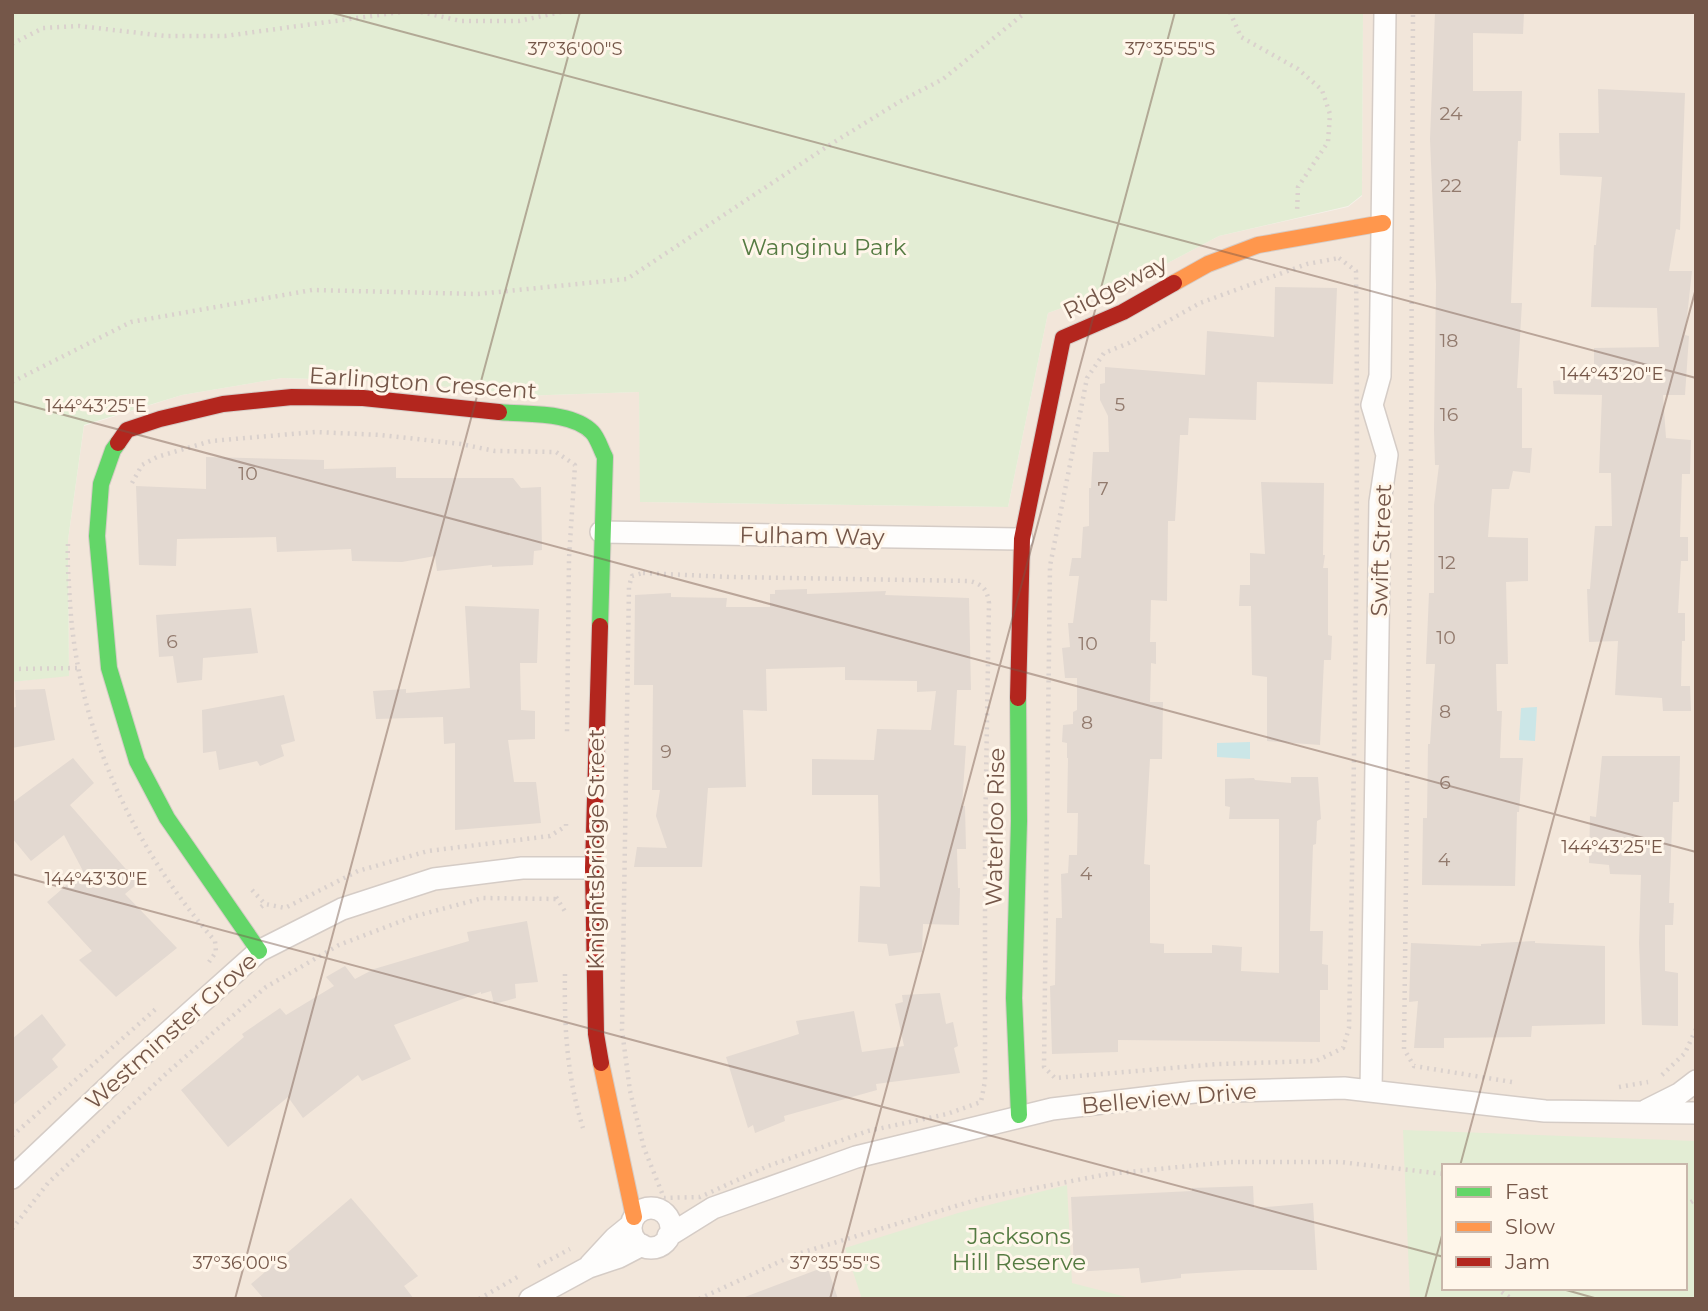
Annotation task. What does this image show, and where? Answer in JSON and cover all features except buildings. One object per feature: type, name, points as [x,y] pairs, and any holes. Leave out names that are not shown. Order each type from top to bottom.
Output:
[{"type":"street","name":"Swift Street","points":[[1371,1091],[1380,502],[1387,454],[1372,405],[1380,376],[1385,12]]},
{"type":"street","name":"Ridgeway","points":[[1023,539],[1063,338],[1123,312],[1208,264],[1258,245],[1383,223]]},
{"type":"street","name":"Earlington Crescent","points":[[259,951],[167,818],[137,761],[109,668],[97,536],[101,484],[113,450],[127,430],[223,404],[292,397],[375,398],[515,414],[548,415],[576,422],[592,432],[605,457],[601,532]]},
{"type":"street","name":"Fulham Way","points":[[601,532],[1023,539]]},
{"type":"street","name":"Knightsbridge Street","points":[[601,532],[593,868],[596,1034],[633,1221]]},
{"type":"street","name":"Waterloo Rise","points":[[1019,1115],[1014,998],[1023,539]]},
{"type":"street","name":"Westminster Grove","points":[[12,1178],[127,1069],[259,951],[342,909],[434,879],[522,868],[593,868]]},
{"type":"street","name":"Belleview Drive","points":[[1639,1114],[1679,1094],[1696,1081]]},
{"type":"street","name":"Belleview Drive","points":[[668,1236],[713,1208],[856,1157],[1019,1115],[1194,1092],[1344,1088],[1545,1111],[1696,1113]]},
{"type":"street","name":"Knightsbridge Street","points":[[623,1163],[661,1207]]},
{"type":"street","name":"Belleview Drive","points":[[661,1207],[713,1208]]},
{"type":"street","points":[[589,1267],[615,1238],[633,1221],[647,1208],[661,1207],[671,1230],[659,1246],[649,1248],[633,1235],[633,1221]]},
{"type":"street","points":[[530,1299],[589,1267],[619,1257],[642,1245]]},
{"type":"path","points":[[12,44],[43,27],[79,26],[164,36],[225,36],[401,12]]},
{"type":"path","points":[[421,12],[461,21],[519,21],[561,12]]},
{"type":"path","points":[[12,382],[131,322],[312,290],[478,293],[627,279],[831,144],[899,102],[943,79],[1026,12]]},
{"type":"path","points":[[1230,12],[1241,37],[1298,69],[1322,90],[1326,102],[1329,114],[1328,142],[1298,187],[1296,237]]},
{"type":"path","points":[[1413,12],[1411,583],[1404,1049],[1415,1066],[1521,1083]]},
{"type":"path","points":[[1339,258],[1356,271],[1358,439],[1357,654],[1349,1027],[1343,1048],[1316,1061],[1218,1064],[1055,1078],[1044,1067],[1050,566],[1087,378],[1104,353],[1129,343],[1200,303],[1307,264],[1339,258]]},
{"type":"path","points":[[130,486],[142,465],[157,457],[211,441],[315,432],[382,435],[461,444],[495,451],[556,452],[575,465],[569,558],[567,736]]},
{"type":"path","points":[[643,573],[980,583],[987,590],[989,603],[985,1081],[981,1102],[947,1114],[868,1131],[768,1166],[700,1197],[661,1207],[630,1091],[622,1030],[629,599],[632,576],[643,573]]},
{"type":"path","points":[[77,668],[106,766],[137,832],[169,885],[215,941],[216,952],[202,968]]},
{"type":"path","points":[[12,669],[109,668]]},
{"type":"path","points":[[250,887],[265,904],[285,908],[358,871],[428,851],[551,836],[566,826],[566,813]]},
{"type":"path","points":[[12,1229],[48,1183],[169,1071],[266,987],[339,945],[412,917],[483,898],[556,899]]},
{"type":"path","points":[[239,922],[265,904]]},
{"type":"path","points":[[12,1136],[162,1003]]},
{"type":"path","points":[[1618,1088],[1656,1081],[1685,1053],[1696,1029]]},
{"type":"path","points":[[699,1299],[794,1255],[979,1199],[1108,1174],[1228,1162],[1340,1162],[1442,1174]]},
{"type":"path","points":[[1687,1205],[1696,1199]]},
{"type":"path","points":[[1687,1205],[1696,1207]]},
{"type":"path","points":[[479,1299],[573,1248]]},
{"type":"shaded area","points":[[1363,12],[1696,12],[1696,1299],[12,1299],[12,682],[69,675],[68,540],[84,426],[182,395],[282,378],[408,382],[519,396],[639,392],[641,502],[1008,507],[1048,313],[1130,283],[1219,236],[1348,207],[1362,196]]},
{"type":"green space","name":"Wanginu Park","points":[[12,12],[1363,12],[1362,195],[1348,206],[1219,236],[1130,283],[1048,313],[1008,507],[640,502],[639,392],[519,396],[408,382],[282,378],[182,395],[84,425],[68,540],[69,676],[12,682]]},
{"type":"green space","points":[[1403,1130],[1696,1141],[1696,1299],[1400,1299],[1410,1297]]},
{"type":"green space","name":"Jacksons Hill Reserve","points":[[1067,1185],[1072,1283],[1134,1299],[862,1299],[845,1248],[958,1213]]},
{"type":"water","points":[[1537,707],[1535,741],[1519,740],[1521,708]]},
{"type":"water","points":[[1250,742],[1250,759],[1217,757],[1217,743]]},
{"type":"traffic: fast","points":[[499,412],[548,415],[573,420],[592,432],[598,441],[605,457],[600,626]]},
{"type":"traffic: fast","points":[[118,443],[101,484],[97,536],[109,668],[137,761],[167,818],[259,951]]},
{"type":"traffic: fast","points":[[1018,698],[1019,821],[1014,998],[1019,1115]]},
{"type":"traffic: slow","points":[[1174,283],[1208,264],[1258,245],[1383,223]]},
{"type":"traffic: slow","points":[[601,1063],[634,1217]]},
{"type":"traffic: jam","points":[[1018,698],[1022,539],[1063,338],[1123,312],[1174,283]]},
{"type":"traffic: jam","points":[[118,443],[127,430],[160,419],[223,404],[292,397],[363,398],[499,412]]},
{"type":"traffic: jam","points":[[600,626],[593,868],[596,1034],[601,1063]]}]
